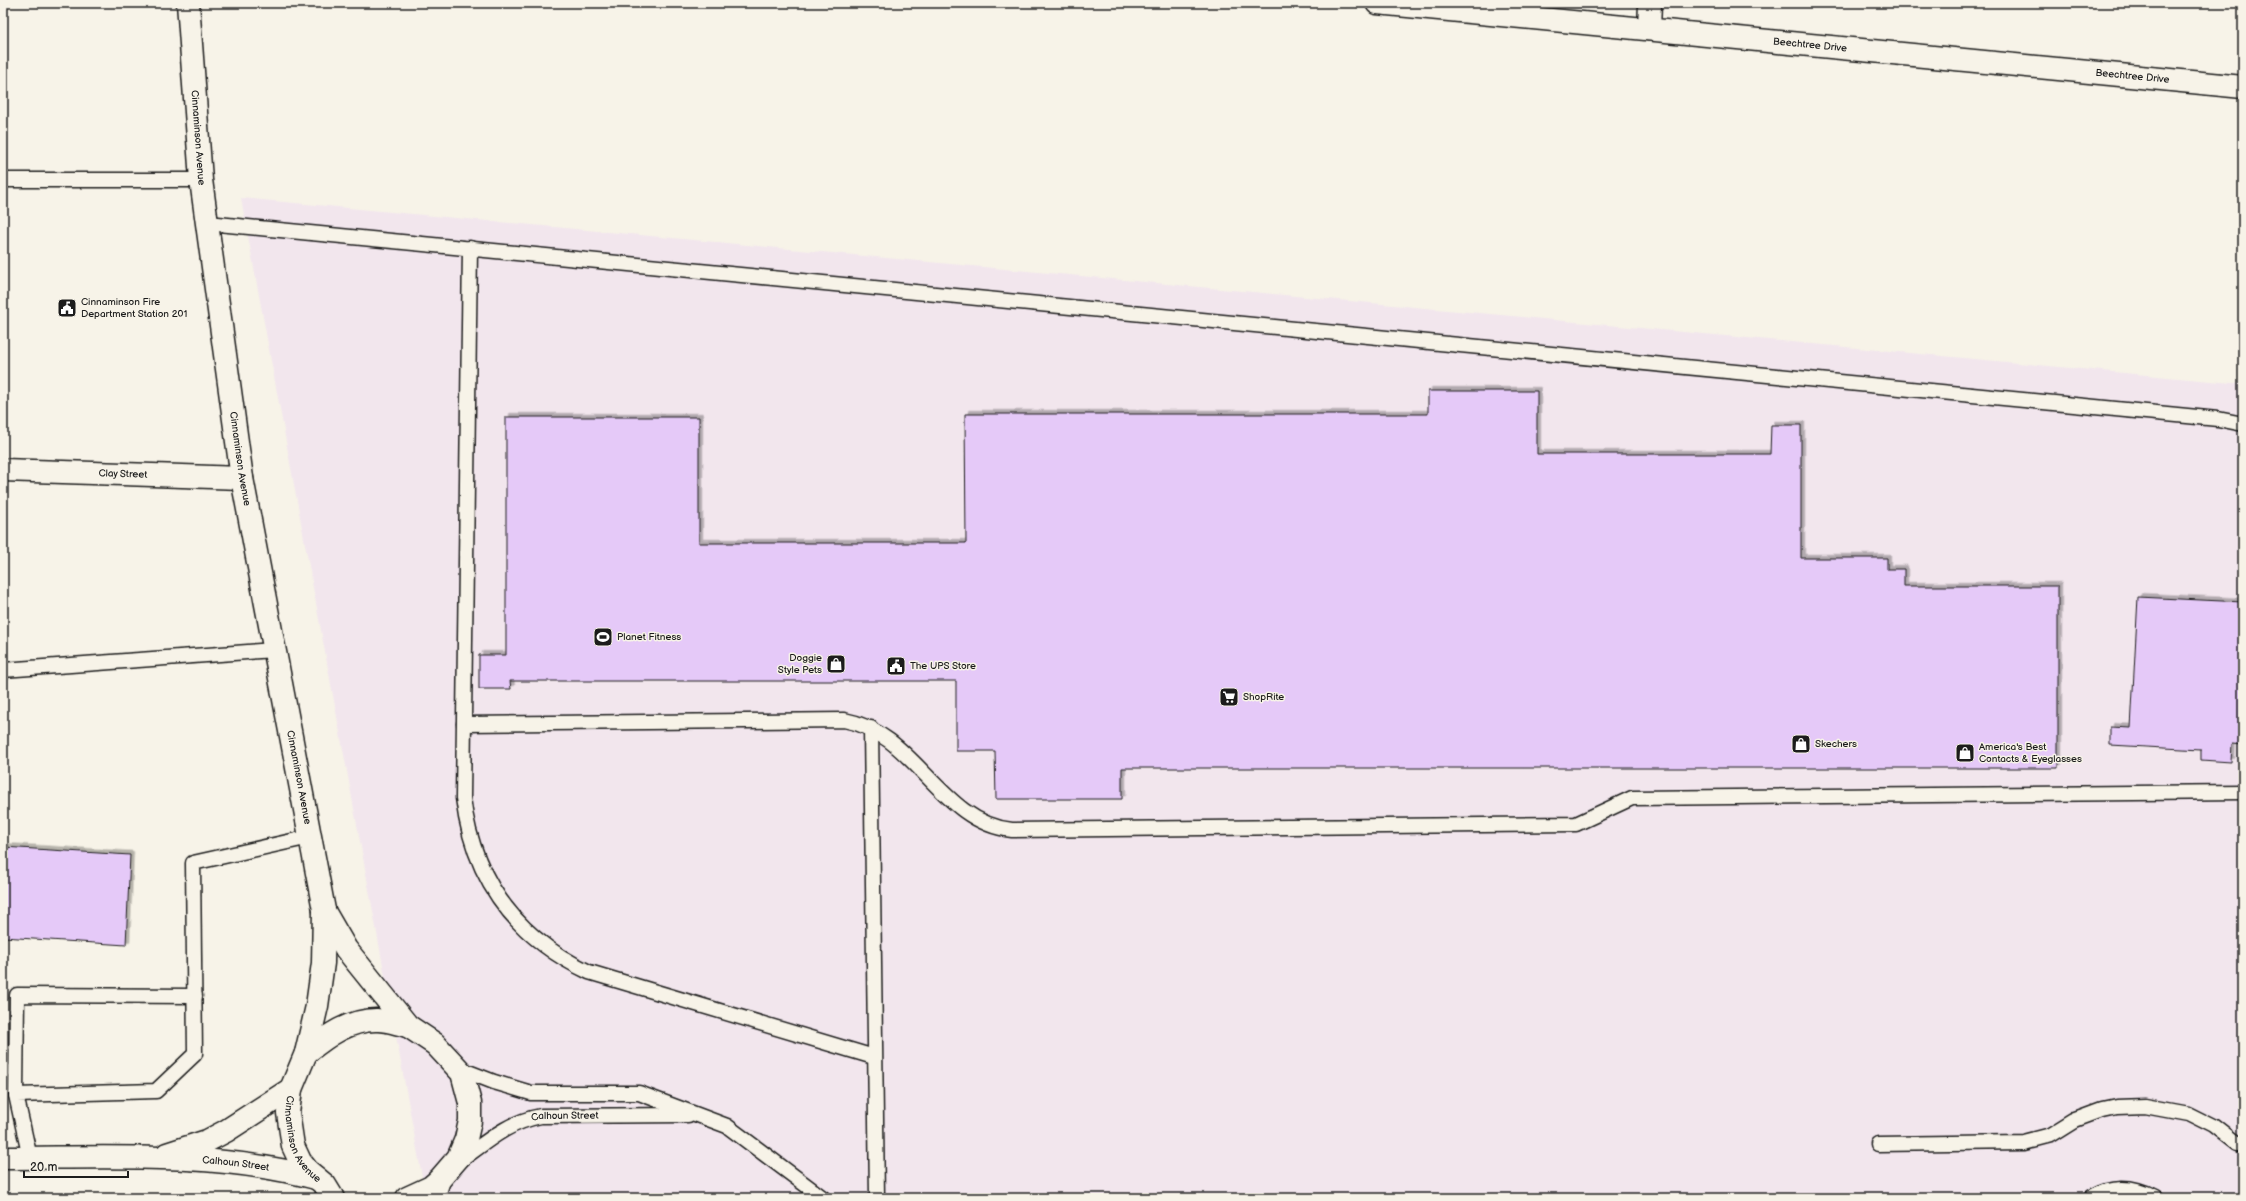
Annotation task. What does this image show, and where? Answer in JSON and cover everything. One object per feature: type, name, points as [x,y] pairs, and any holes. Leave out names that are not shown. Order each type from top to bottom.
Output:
[{"type":"main road","name":"Cinnaminson Avenue","points":[[188,3],[202,180],[242,478],[324,910],[323,963],[317,1006],[306,1053],[291,1089],[288,1113],[293,1146],[300,1160],[325,1187]]},
{"type":"main road","name":"Beechtree Drive","points":[[1378,3],[2243,87]]},
{"type":"main road","points":[[1649,29],[1650,3]]},
{"type":"main road","name":"Clay Street","points":[[3,470],[242,478]]},
{"type":"main road","name":"Cinnaminson Avenue","points":[[324,910],[346,949],[408,1026],[435,1044],[458,1068],[468,1090],[470,1121],[463,1145],[458,1158],[441,1182]]},
{"type":"main road","points":[[306,1053],[328,1036],[352,1024],[378,1020],[408,1026]]},
{"type":"main road","name":"Calhoun Street","points":[[155,1158],[207,1141],[247,1118],[291,1089]]},
{"type":"main road","name":"Calhoun Street","points":[[3,1158],[155,1158],[230,1161],[287,1170],[351,1198]]},
{"type":"main road","name":"Calhoun Street","points":[[407,1198],[441,1182]]},
{"type":"lane","points":[[3,180],[202,180]]},
{"type":"lane","points":[[208,223],[2218,418],[2243,424]]},
{"type":"lane","points":[[470,248],[463,798],[472,845],[480,864],[496,894],[508,911],[537,940],[570,963],[589,972],[874,1057]]},
{"type":"lane","points":[[3,670],[274,650]]},
{"type":"lane","points":[[464,724],[844,720],[871,728],[896,745],[967,814],[993,826],[1012,830],[1576,824],[1632,798],[2243,792]]},
{"type":"lane","points":[[871,728],[877,1198]]},
{"type":"lane","points":[[16,1094],[156,1091],[195,1054],[193,863],[310,837]]},
{"type":"lane","points":[[30,1158],[16,1094],[17,995],[195,996]]},
{"type":"lane","name":"Calhoun Street","points":[[458,1068],[494,1082],[531,1093],[639,1092],[695,1115],[728,1126],[823,1198]]},
{"type":"lane","points":[[1878,1144],[2024,1142],[2051,1135],[2074,1120],[2095,1112],[2116,1107],[2145,1106],[2188,1114],[2214,1128],[2237,1145],[2243,1145]]},
{"type":"lane","name":"Calhoun Street","points":[[441,1182],[491,1137],[526,1118],[541,1116],[695,1115]]},
{"type":"lane","points":[[2090,1198],[2101,1192],[2115,1188],[2142,1192],[2154,1198]]},
{"type":"shaded area","points":[[241,198],[2243,384],[2243,1198],[426,1198]]},
{"type":"building","points":[[1428,391],[1537,391],[1537,454],[1770,454],[1771,425],[1801,425],[1801,558],[1887,558],[1887,569],[1904,569],[1904,586],[2058,586],[2058,768],[1122,768],[1122,799],[996,799],[995,751],[956,751],[956,681],[510,681],[511,689],[479,689],[479,655],[506,655],[506,417],[699,417],[699,543],[966,543],[965,414],[1428,414]]},
{"type":"building","points":[[2138,597],[2243,602],[2243,745],[2232,744],[2231,762],[2201,760],[2201,750],[2110,745],[2110,727],[2131,728]]},
{"type":"building","points":[[3,847],[130,855],[126,945],[3,937]]},
{"type":"place","name":"Cinnaminson Fire Department Station 201","points":[[67,308]]},
{"type":"place","name":"Planet Fitness","points":[[603,637]]},
{"type":"place","name":"Doggie Style Pets","points":[[836,664]]},
{"type":"place","name":"The UPS Store","points":[[896,666]]},
{"type":"place","name":"ShopRite","points":[[1229,697]]},
{"type":"place","name":"Skechers","points":[[1801,744]]},
{"type":"place","name":"America's Best Contacts & Eyeglasses","points":[[1965,753]]}]
